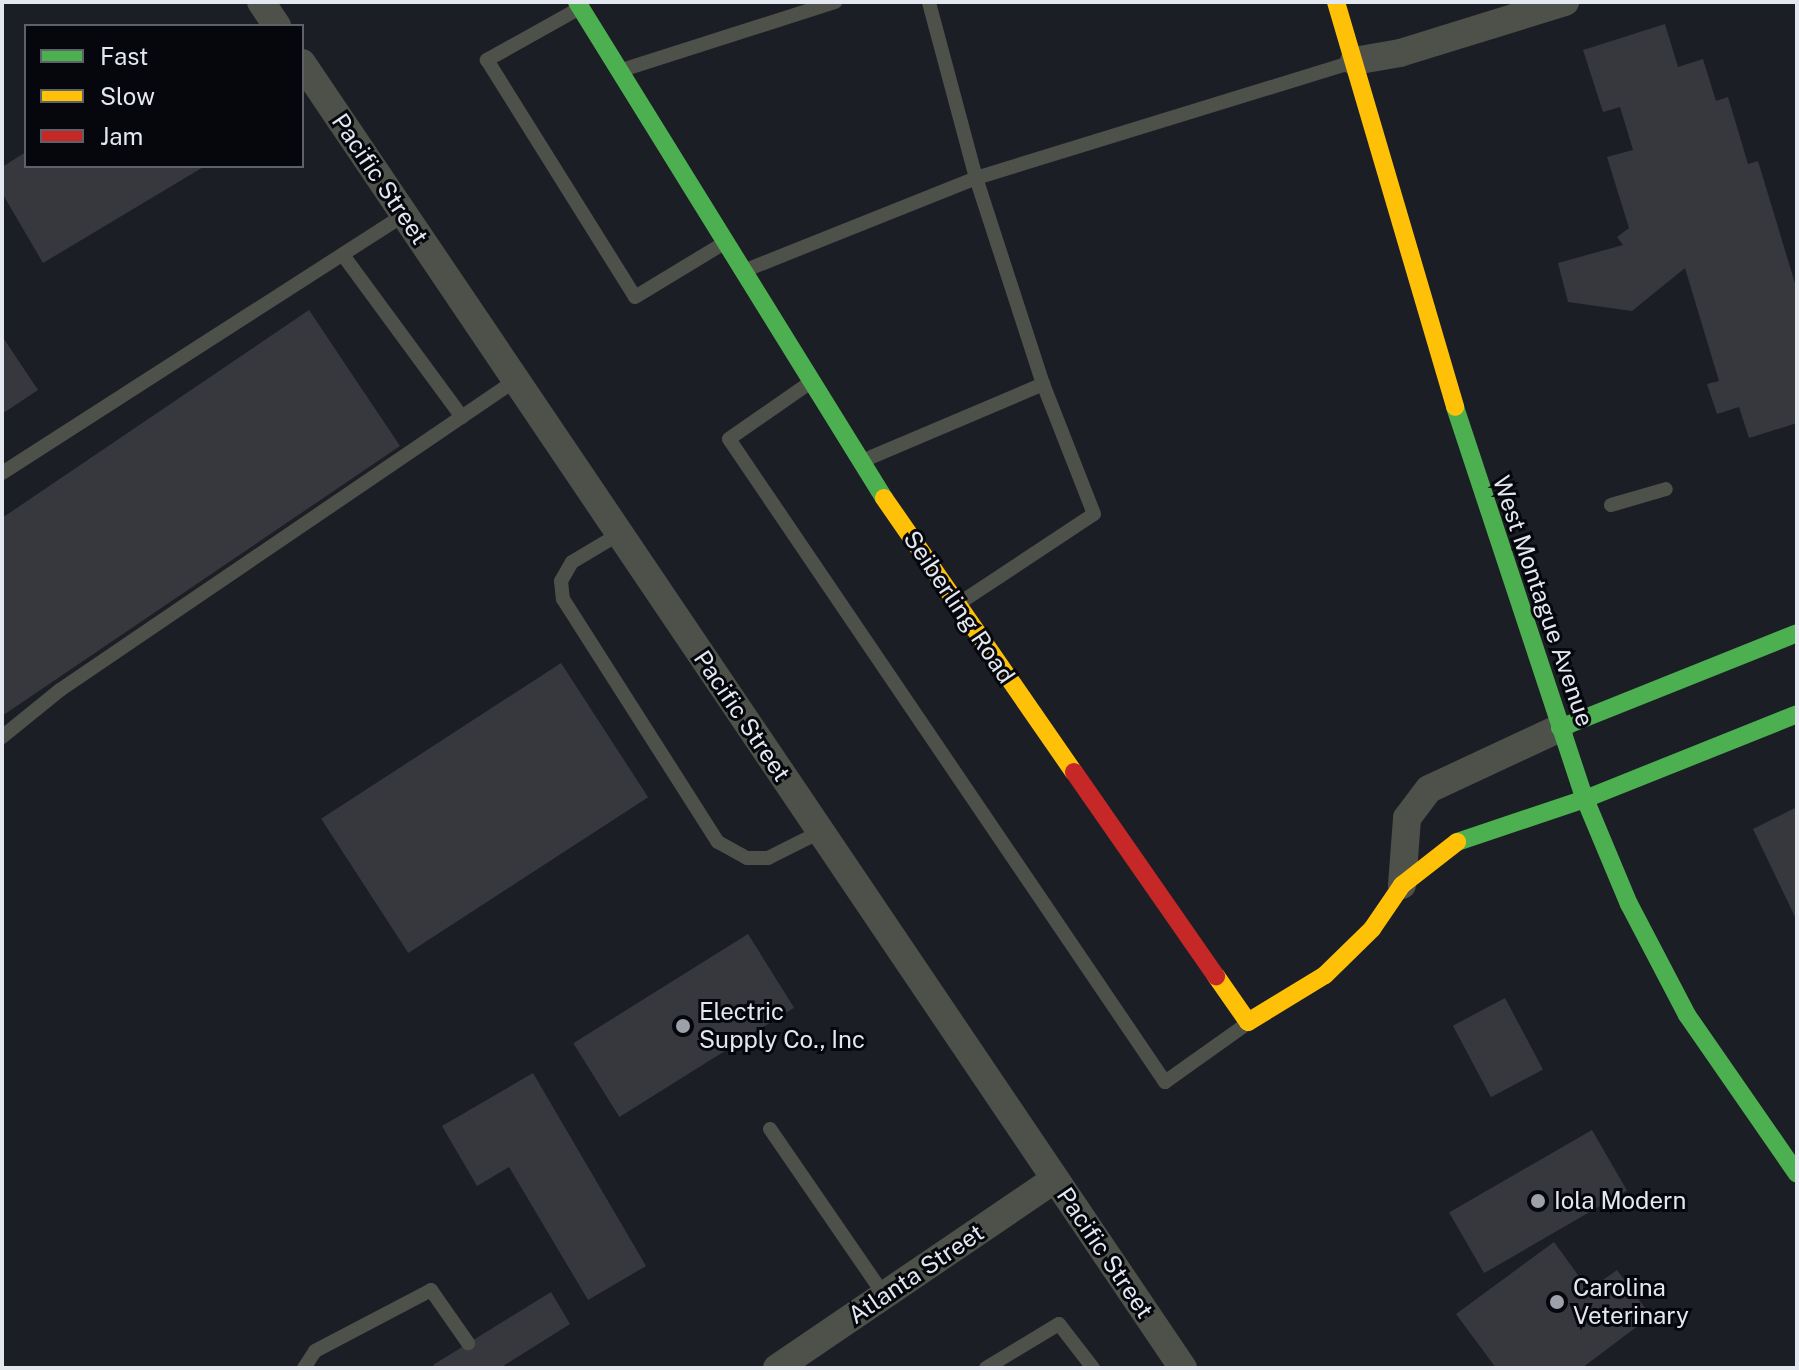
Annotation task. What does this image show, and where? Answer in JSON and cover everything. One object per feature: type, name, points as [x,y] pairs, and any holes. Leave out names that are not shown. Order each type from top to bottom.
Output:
[{"type":"street","points":[[261,2],[276,24]]},
{"type":"street","name":"West Montague Avenue","points":[[1336,2],[1481,498],[1585,799],[1629,904],[1687,1015],[1797,1174]]},
{"type":"street","points":[[1354,61],[1400,53],[1565,2]]},
{"type":"street","name":"Seiberling Road","points":[[578,5],[859,462],[1248,1022]]},
{"type":"street","name":"Pacific Street","points":[[304,66],[1183,1368]]},
{"type":"street","points":[[1402,885],[1407,818],[1429,789],[1560,728],[1797,633]]},
{"type":"street","points":[[1248,1022],[1325,975],[1372,929],[1402,885],[1451,844],[1585,799],[1797,714]]},
{"type":"street","name":"Atlanta Street","points":[[777,1368],[1054,1180]]},
{"type":"lane","points":[[618,71],[835,2]]},
{"type":"lane","points":[[929,2],[976,178],[1043,384],[1094,514],[958,604]]},
{"type":"lane","points":[[578,5],[487,60],[635,297],[723,244]]},
{"type":"lane","points":[[740,272],[976,178],[1354,61]]},
{"type":"lane","points":[[2,473],[404,215]]},
{"type":"lane","points":[[343,255],[462,417]]},
{"type":"lane","points":[[2,737],[60,690],[516,380]]},
{"type":"lane","points":[[810,383],[729,439],[1165,1082],[1248,1022]]},
{"type":"lane","points":[[859,462],[1043,384]]},
{"type":"lane","points":[[1611,505],[1666,489]]},
{"type":"lane","points":[[619,534],[572,562],[561,581],[563,599],[718,842],[747,858],[768,858],[820,832]]},
{"type":"lane","points":[[770,1129],[884,1295]]},
{"type":"lane","points":[[304,1368],[315,1351],[431,1290],[468,1343]]},
{"type":"lane","points":[[986,1368],[1059,1324],[1093,1368]]},
{"type":"building","points":[[1665,24],[1678,67],[1703,59],[1716,101],[1728,97],[1748,164],[1758,161],[1797,290],[1797,423],[1749,438],[1739,407],[1717,414],[1707,384],[1719,381],[1685,268],[1632,311],[1568,302],[1558,263],[1623,245],[1617,237],[1629,228],[1607,157],[1633,150],[1620,107],[1603,112],[1583,50]]},
{"type":"building","points":[[24,153],[24,168],[202,168],[43,263],[2,193],[2,167]]},
{"type":"building","points":[[309,310],[400,446],[2,716],[2,518]]},
{"type":"building","points":[[2,336],[38,390],[2,414]]},
{"type":"building","points":[[561,663],[648,797],[408,953],[321,819]]},
{"type":"building","points":[[1797,807],[1797,921],[1753,829]]},
{"type":"building","name":"Electric Supply Co., Inc","points":[[748,934],[794,1008],[619,1117],[573,1043]]},
{"type":"building","points":[[1505,998],[1543,1070],[1491,1097],[1453,1026]]},
{"type":"building","points":[[533,1073],[646,1266],[588,1300],[509,1167],[477,1186],[442,1126]]},
{"type":"building","name":"Iola Modern","points":[[1592,1130],[1627,1191],[1484,1273],[1449,1212]]},
{"type":"building","name":"Carolina Veterinary","points":[[1554,1242],[1589,1290],[1617,1270],[1651,1316],[1582,1368],[1496,1368],[1456,1314]]},
{"type":"building","points":[[551,1292],[570,1324],[500,1368],[435,1368],[433,1365]]},
{"type":"traffic: fast","points":[[577,2],[884,498]]},
{"type":"traffic: fast","points":[[1455,407],[1585,799],[1629,904],[1687,1015],[1797,1174]]},
{"type":"traffic: fast","points":[[1560,728],[1797,633]]},
{"type":"traffic: fast","points":[[1457,842],[1585,799],[1797,714]]},
{"type":"traffic: slow","points":[[1336,2],[1455,407]]},
{"type":"traffic: slow","points":[[884,498],[1074,772]]},
{"type":"traffic: slow","points":[[1216,976],[1248,1022],[1325,975],[1372,929],[1402,885],[1457,842]]},
{"type":"traffic: jam","points":[[1074,772],[1216,976]]},
{"type":"place","name":"Electric Supply Co., Inc","points":[[683,1026]]},
{"type":"place","name":"Iola Modern","points":[[1538,1201]]},
{"type":"place","name":"Carolina Veterinary","points":[[1557,1302]]}]
